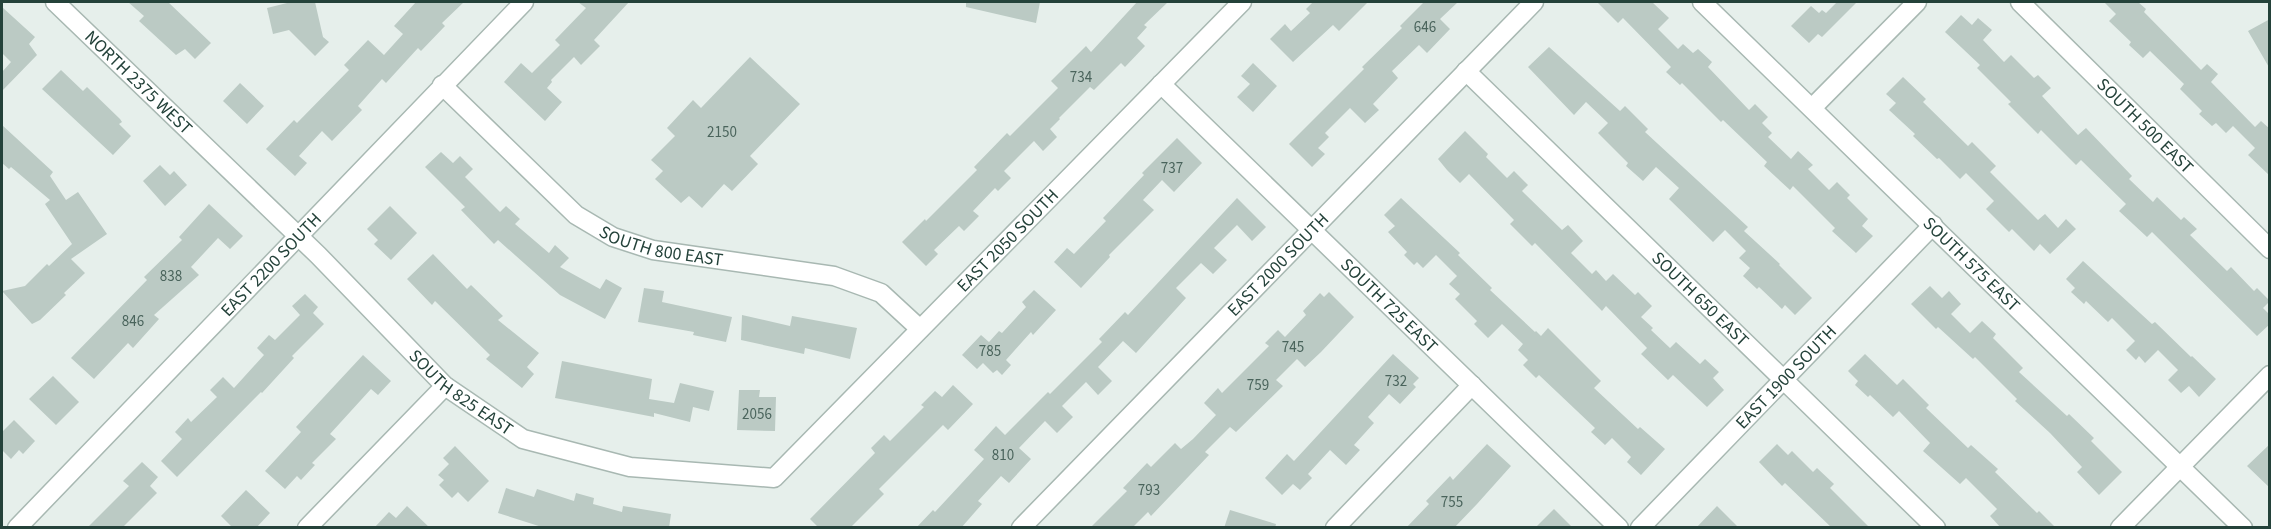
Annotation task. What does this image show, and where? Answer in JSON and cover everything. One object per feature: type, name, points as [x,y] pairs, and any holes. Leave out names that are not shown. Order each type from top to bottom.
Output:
[{"type":"street","name":"NORTH 2375 WEST","points":[[55,2],[221,163]]},
{"type":"street","name":"EAST 2200 SOUTH","points":[[17,528],[524,2]]},
{"type":"street","name":"EAST 2050 SOUTH","points":[[774,478],[1242,2]]},
{"type":"street","name":"EAST 2000 SOUTH","points":[[1022,528],[1534,2]]},
{"type":"street","name":"SOUTH 575 EAST","points":[[1702,2],[2243,528]]},
{"type":"street","points":[[1812,108],[1917,2]]},
{"type":"street","name":"SOUTH 500 EAST","points":[[2020,2],[2270,249]]},
{"type":"street","name":"SOUTH 650 EAST","points":[[1466,71],[1936,528]]},
{"type":"street","name":"SOUTH 725 EAST","points":[[1161,84],[1619,528]]},
{"type":"street","name":"SOUTH 800 EAST","points":[[442,86],[576,215],[613,237],[652,250],[834,276],[881,293],[920,329]]},
{"type":"street","name":"SOUTH 825 EAST","points":[[221,163],[297,236],[445,386],[523,439],[630,468],[774,478]]},
{"type":"street","name":"EAST 1900 SOUTH","points":[[1640,528],[1933,225]]},
{"type":"street","points":[[2120,528],[2270,375]]},
{"type":"street","points":[[1335,528],[1472,385]]},
{"type":"street","points":[[307,528],[445,386]]},
{"type":"building","points":[[128,2],[168,2],[211,43],[195,59],[185,49],[176,55],[139,21],[144,16]]},
{"type":"building","points":[[291,2],[315,2],[323,37],[329,42],[315,56],[289,30],[273,34],[267,8]]},
{"type":"building","points":[[416,2],[464,2],[442,23],[445,26],[421,51],[418,48],[386,83],[382,79],[358,106],[362,110],[332,141],[322,131],[299,156],[307,163],[295,176],[266,149],[294,120],[297,123],[349,70],[344,65],[368,40],[384,55],[403,34],[394,26]]},
{"type":"building","points":[[578,2],[629,2],[594,40],[600,46],[581,65],[574,57],[551,80],[547,88],[562,102],[545,121],[504,82],[521,63],[532,73],[560,45],[555,40],[586,8]]},
{"type":"building","points":[[966,2],[1040,2],[1036,23],[966,7]]},
{"type":"building","points":[[1137,2],[1168,2],[1144,25],[1147,27],[1137,38],[1145,46],[1125,67],[1121,63],[1094,90],[1090,87],[1059,118],[1050,129],[1057,137],[1043,151],[1034,141],[1004,171],[1011,178],[998,191],[995,188],[973,211],[979,216],[964,231],[959,226],[934,250],[938,254],[926,266],[902,242],[977,170],[974,167],[1007,133],[1010,136],[1058,88],[1051,81],[1086,46],[1091,52]]},
{"type":"building","points":[[1313,2],[1368,2],[1339,31],[1333,25],[1293,62],[1270,39],[1285,24],[1291,31],[1310,13],[1306,9]]},
{"type":"building","points":[[1424,2],[1458,2],[1440,19],[1450,29],[1427,53],[1419,45],[1392,71],[1398,78],[1373,104],[1379,110],[1365,123],[1350,108],[1325,133],[1329,137],[1318,148],[1325,154],[1312,167],[1289,144],[1364,69],[1362,67],[1402,28],[1400,26]]},
{"type":"building","points":[[1597,2],[1652,2],[1669,18],[1658,29],[1678,49],[1683,44],[1693,53],[1698,49],[1712,62],[1708,67],[1749,110],[1755,104],[1768,117],[1762,123],[1772,133],[1768,137],[1791,159],[1798,151],[1813,165],[1808,169],[1829,190],[1837,182],[1850,195],[1847,198],[1868,219],[1862,226],[1873,236],[1856,253],[1832,231],[1835,228],[1793,186],[1790,190],[1764,166],[1767,162],[1723,120],[1721,122],[1682,83],[1680,85],[1666,72],[1671,67],[1623,18],[1618,23]]},
{"type":"building","points":[[1837,2],[1857,2],[1822,37],[1818,34],[1809,43],[1791,26],[1811,6],[1819,13],[1822,10],[1826,13]]},
{"type":"building","points":[[2104,2],[2138,2],[2146,9],[2144,12],[2201,70],[2207,64],[2218,74],[2211,82],[2255,127],[2261,121],[2270,129],[2270,176],[2248,155],[2255,148],[2233,126],[2226,133],[2216,123],[2212,126],[2199,114],[2202,111],[2180,89],[2184,84],[2150,51],[2143,58],[2129,45],[2131,42],[2109,21],[2116,14]]},
{"type":"building","points":[[2,7],[35,37],[29,44],[37,55],[2,91],[2,72],[11,62],[2,53]]},
{"type":"building","points":[[1961,15],[1972,25],[1978,18],[1992,30],[1983,40],[2004,62],[2011,55],[2034,78],[2038,75],[2051,88],[2042,96],[2078,135],[2086,128],[2132,176],[2129,179],[2153,202],[2157,197],[2181,220],[2184,217],[2197,229],[2190,235],[2227,271],[2231,267],[2254,291],[2257,288],[2270,301],[2263,308],[2270,315],[2270,324],[2257,336],[2152,232],[2147,237],[2119,211],[2126,204],[2081,160],[2076,165],[2041,130],[2038,134],[2008,104],[2011,102],[1977,68],[1980,65],[1945,32]]},
{"type":"building","points":[[2270,19],[2270,69],[2248,31]]},
{"type":"building","points":[[1549,47],[1620,111],[1625,106],[1648,129],[1645,132],[1748,227],[1744,231],[1812,298],[1795,315],[1785,305],[1782,309],[1759,287],[1757,289],[1743,276],[1750,268],[1739,258],[1746,251],[1725,230],[1713,242],[1669,199],[1679,188],[1656,167],[1643,181],[1626,166],[1628,163],[1598,133],[1608,123],[1586,102],[1574,115],[1528,67]]},
{"type":"building","points":[[750,57],[800,104],[750,156],[758,164],[732,191],[724,184],[702,208],[689,196],[681,203],[655,179],[663,171],[651,160],[675,136],[667,128],[693,100],[701,108]]},
{"type":"building","points":[[1253,63],[1277,86],[1253,112],[1237,97],[1250,84],[1241,76]]},
{"type":"building","points":[[61,70],[83,91],[87,87],[120,119],[122,122],[119,124],[131,136],[113,155],[42,89]]},
{"type":"building","points":[[1903,77],[1926,99],[1923,102],[1968,146],[1972,142],[1996,166],[1990,172],[2038,220],[2045,214],[2058,228],[2066,219],[2076,229],[2050,254],[2040,244],[2034,251],[2012,229],[2009,232],[1986,209],[1994,201],[1966,173],[1960,179],[1913,136],[1915,134],[1889,110],[1896,103],[1886,94]]},
{"type":"building","points":[[240,83],[264,106],[247,124],[223,101]]},
{"type":"building","points":[[2,125],[53,172],[50,176],[66,200],[78,192],[107,234],[71,259],[85,273],[64,293],[66,295],[40,320],[32,324],[2,291],[25,286],[72,244],[45,204],[50,200],[11,167],[9,169],[2,163]]},
{"type":"building","points":[[1465,131],[1488,154],[1486,157],[1507,178],[1514,171],[1528,185],[1522,191],[1562,230],[1568,225],[1583,241],[1571,253],[1592,274],[1596,270],[1606,281],[1613,274],[1635,295],[1638,292],[1652,306],[1641,317],[1653,328],[1651,330],[1670,348],[1676,342],[1700,364],[1705,359],[1719,372],[1713,378],[1724,390],[1707,407],[1673,375],[1668,380],[1641,354],[1647,348],[1606,306],[1602,311],[1535,243],[1532,246],[1510,224],[1514,220],[1469,174],[1460,183],[1447,170],[1438,159]]},
{"type":"building","points":[[1177,138],[1202,163],[1174,192],[1162,180],[1143,200],[1154,210],[1109,255],[1110,257],[1081,288],[1054,262],[1067,248],[1074,254],[1106,221],[1103,218],[1144,175],[1142,173]]},
{"type":"building","points":[[441,152],[453,163],[460,156],[473,169],[465,177],[500,212],[506,206],[520,219],[515,224],[549,253],[555,245],[569,258],[560,267],[600,289],[606,279],[622,288],[605,319],[560,295],[498,240],[494,244],[461,210],[465,207],[425,167]]},
{"type":"building","points":[[160,165],[170,175],[174,171],[187,185],[165,206],[143,181]]},
{"type":"building","points":[[1237,198],[1266,227],[1252,241],[1237,225],[1214,248],[1227,260],[1213,274],[1201,263],[1176,288],[1186,298],[1136,353],[1123,341],[1098,367],[1112,381],[1098,395],[1086,382],[1062,406],[1073,417],[1057,433],[1045,421],[1019,448],[1031,459],[1009,483],[1001,476],[978,501],[982,504],[961,528],[916,528],[933,510],[935,512],[984,459],[974,450],[996,426],[1005,435],[1048,392],[1050,394],[1102,342],[1099,339],[1125,312],[1128,315]]},
{"type":"building","points":[[1401,198],[1460,253],[1458,255],[1492,288],[1490,290],[1535,332],[1541,336],[1548,328],[1601,381],[1594,388],[1638,429],[1640,427],[1665,449],[1641,475],[1627,462],[1631,457],[1612,438],[1605,445],[1591,432],[1595,428],[1539,375],[1536,378],[1523,365],[1528,360],[1518,350],[1523,344],[1502,324],[1488,338],[1474,324],[1477,321],[1455,299],[1460,294],[1449,284],[1457,276],[1436,255],[1423,268],[1417,262],[1414,265],[1404,255],[1407,252],[1388,232],[1395,226],[1384,215]]},
{"type":"building","points":[[209,204],[243,236],[230,249],[218,238],[191,267],[199,275],[154,315],[159,319],[133,348],[128,343],[94,379],[71,358],[147,280],[144,277],[182,240],[179,237]]},
{"type":"building","points":[[390,206],[417,233],[391,260],[374,244],[378,240],[367,229]]},
{"type":"building","points":[[433,254],[467,289],[471,285],[503,316],[498,320],[539,353],[527,367],[534,374],[522,388],[486,359],[490,355],[435,301],[432,305],[407,279]]},
{"type":"building","points":[[2083,261],[2152,324],[2155,322],[2216,379],[2199,397],[2189,386],[2181,393],[2168,380],[2178,370],[2158,350],[2145,363],[2139,356],[2136,360],[2126,350],[2135,341],[2112,318],[2108,322],[2086,301],[2084,304],[2071,292],[2075,288],[2066,279]]},
{"type":"building","points":[[1930,286],[1942,298],[1949,291],[1961,304],[1951,314],[1970,333],[1982,321],[1996,334],[1993,338],[2023,368],[2019,372],[2094,438],[2091,441],[2122,472],[2099,495],[2077,472],[2082,467],[2015,401],[2017,399],[1975,357],[1973,359],[1938,327],[1936,329],[1911,304]]},
{"type":"building","points":[[644,288],[664,291],[662,302],[732,317],[726,342],[693,335],[694,332],[638,322]]},
{"type":"building","points":[[1034,290],[1056,310],[1033,335],[1031,332],[1006,360],[1011,365],[1002,375],[997,370],[993,373],[983,363],[977,369],[962,355],[981,335],[989,342],[999,331],[1002,333],[1026,307],[1022,302]]},
{"type":"building","points":[[1329,292],[1354,317],[1321,352],[1305,367],[1297,359],[1276,380],[1283,386],[1236,432],[1230,427],[1205,452],[1209,455],[1151,516],[1148,512],[1132,528],[1090,528],[1127,491],[1123,488],[1147,463],[1151,467],[1175,443],[1181,449],[1216,415],[1204,403],[1218,388],[1222,393],[1269,346],[1265,343],[1278,330],[1285,337],[1306,315],[1303,311],[1320,293],[1324,297]]},
{"type":"building","points":[[305,294],[318,307],[313,313],[324,324],[292,356],[294,358],[262,393],[177,477],[161,461],[182,439],[175,432],[188,418],[191,422],[217,397],[210,390],[223,377],[234,388],[264,355],[257,348],[269,335],[275,340],[300,315],[292,306]]},
{"type":"building","points":[[742,315],[790,326],[792,316],[857,328],[850,359],[805,348],[804,354],[741,340]]},
{"type":"building","points":[[1393,354],[1419,378],[1413,384],[1416,387],[1400,404],[1389,394],[1368,417],[1374,423],[1354,445],[1360,450],[1346,465],[1330,450],[1308,474],[1312,478],[1300,490],[1293,484],[1282,495],[1265,478],[1287,454],[1294,461]]},
{"type":"building","points":[[1865,354],[1897,385],[1903,379],[1929,405],[1926,408],[1968,448],[1971,445],[1998,469],[1995,472],[2056,528],[2001,528],[1990,516],[1997,509],[1966,478],[1960,484],[1923,451],[1930,443],[1899,411],[1893,417],[1870,395],[1868,397],[1855,385],[1858,381],[1848,371]]},
{"type":"building","points":[[363,355],[391,381],[378,395],[371,389],[330,434],[336,439],[312,463],[315,465],[301,480],[297,476],[285,489],[265,471],[301,432],[296,427]]},
{"type":"building","points":[[562,361],[652,379],[649,399],[674,403],[680,383],[714,391],[709,411],[693,407],[690,422],[654,413],[654,417],[555,398]]},
{"type":"building","points":[[53,376],[79,402],[56,425],[29,399]]},
{"type":"building","points":[[953,385],[973,404],[948,430],[943,425],[879,489],[884,494],[850,528],[819,528],[810,519],[875,453],[871,448],[884,435],[890,441],[924,407],[921,405],[935,391],[942,397]]},
{"type":"building","points":[[739,390],[760,390],[759,397],[776,397],[775,431],[737,430]]},
{"type":"building","points":[[14,420],[35,441],[23,454],[19,450],[11,459],[2,450],[2,432]]},
{"type":"building","points":[[1487,444],[1511,466],[1454,528],[1406,528],[1429,504],[1426,501],[1450,476],[1453,480]]},
{"type":"building","points":[[1777,444],[1788,455],[1792,451],[1813,472],[1817,468],[1834,484],[1830,488],[1870,528],[1832,528],[1785,483],[1782,486],[1759,462]]},
{"type":"building","points":[[2270,444],[2270,488],[2247,466]]},
{"type":"building","points":[[455,446],[489,481],[468,502],[458,492],[452,498],[439,485],[444,480],[438,475],[449,464],[443,458]]},
{"type":"building","points":[[142,462],[158,477],[150,486],[157,493],[122,528],[87,528],[129,486],[123,481]]},
{"type":"building","points":[[506,488],[534,497],[537,489],[574,501],[576,493],[594,498],[593,504],[622,512],[623,506],[671,514],[669,528],[545,528],[498,513]]},
{"type":"building","points":[[246,490],[270,513],[256,528],[233,528],[221,516]]},
{"type":"building","points":[[407,506],[430,528],[374,528],[389,512],[396,518]]},
{"type":"building","points":[[1717,506],[1739,528],[1696,528]]},
{"type":"building","points":[[1554,509],[1573,528],[1535,528]]},
{"type":"building","points":[[1230,510],[1276,524],[1275,528],[1224,528]]}]
